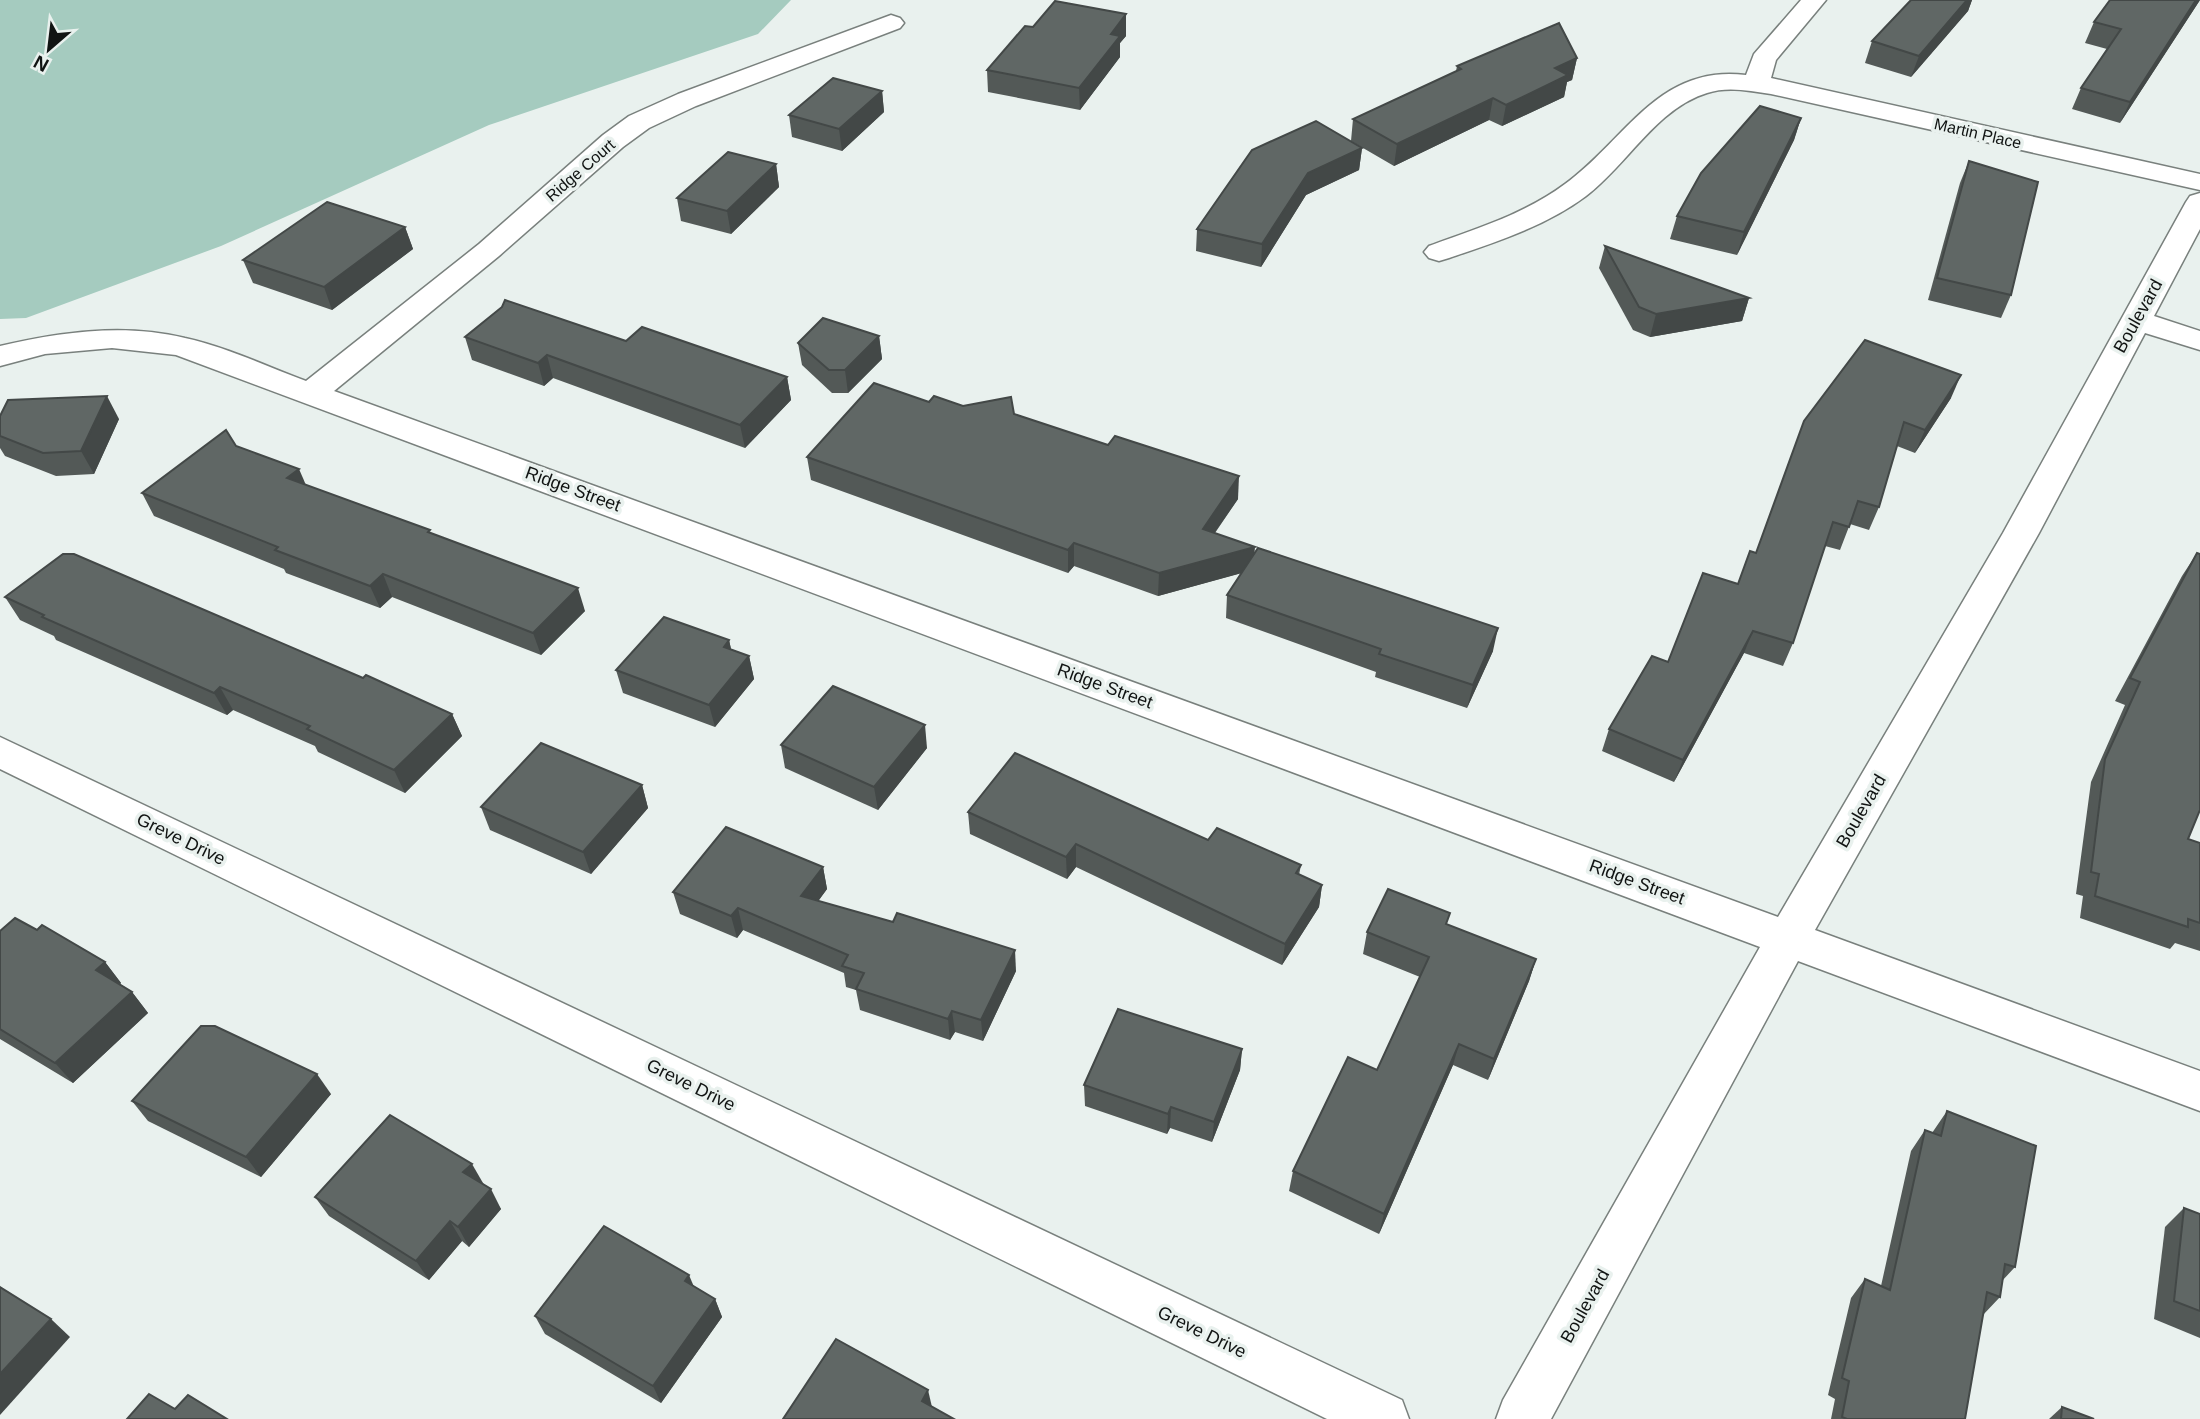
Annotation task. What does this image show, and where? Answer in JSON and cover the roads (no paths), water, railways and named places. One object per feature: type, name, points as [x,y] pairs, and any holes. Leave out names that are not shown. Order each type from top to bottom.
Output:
[{"type":"street","points":[[1757,83],[1763,58],[1814,0]]},
{"type":"street","name":"Ridge Court","points":[[312,392],[489,250],[612,141],[639,122],[687,100],[891,23]]},
{"type":"street","name":"Martin Place","points":[[1439,252],[1517,224],[1546,209],[1577,189],[1678,92],[1699,84],[1725,79],[1757,83],[2200,182]]},
{"type":"street","name":"Boulevard","points":[[1522,1419],[1788,938],[2021,533],[2200,202]]},
{"type":"street","points":[[2136,320],[2200,341]]},
{"type":"street","name":"Ridge Street","points":[[0,356],[46,345],[112,339],[181,346],[312,392],[2200,1091]]},
{"type":"street","name":"Greve Drive","points":[[0,752],[1383,1419]]}]
